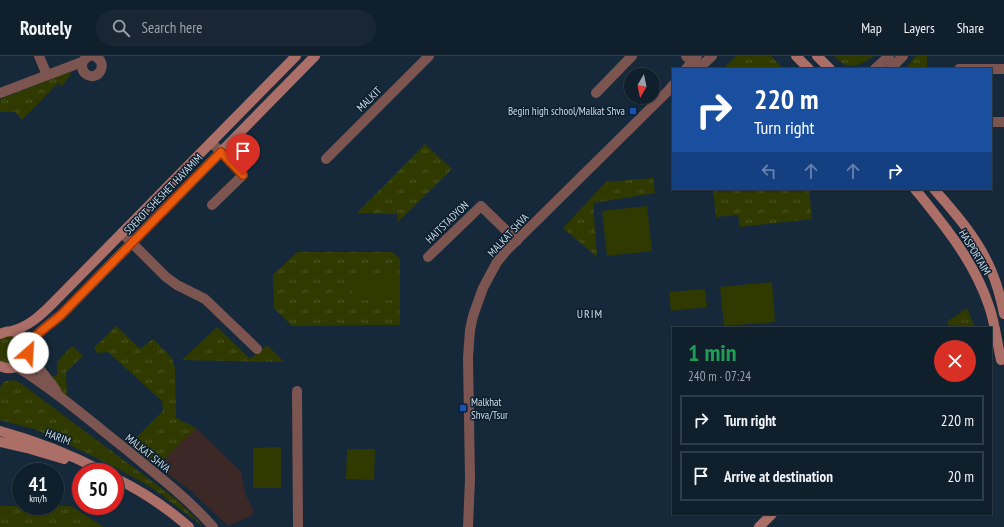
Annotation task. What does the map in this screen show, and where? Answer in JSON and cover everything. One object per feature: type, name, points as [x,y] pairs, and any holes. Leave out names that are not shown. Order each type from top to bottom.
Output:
[{"type":"main road","name":"SDEROT SHESHET HAYAMIM","points":[[3,333],[23,327],[43,313],[296,56]]},
{"type":"main road","name":"SDEROT SHESHET HAYAMIM","points":[[9,367],[24,363],[31,343],[35,337],[57,319],[315,56]]},
{"type":"main road","points":[[796,56],[808,68]]},
{"type":"main road","points":[[817,56],[829,68]]},
{"type":"main road","name":"HASPORTAIM","points":[[916,190],[953,237],[975,272],[990,307],[1002,359]]},
{"type":"main road","name":"HASPORTAIM","points":[[935,190],[965,226],[983,254],[995,281],[1004,314]]},
{"type":"main road","points":[[3,333],[16,333],[22,336],[27,342],[28,352]]},
{"type":"main road","points":[[992,364],[1002,359]]},
{"type":"main road","points":[[0,375],[9,367]]},
{"type":"main road","name":"HARIM","points":[[0,431],[50,447],[86,463]]},
{"type":"main road","name":"HARIM","points":[[0,442],[44,452],[76,463]]},
{"type":"main road","points":[[124,483],[158,502],[189,527]]},
{"type":"main road","points":[[758,527],[771,515]]},
{"type":"street","points":[[39,56],[47,75]]},
{"type":"street","points":[[86,59],[82,68],[84,72],[92,76],[98,74],[102,63],[99,58],[94,56]]},
{"type":"street","name":"MALKIT","points":[[326,159],[429,56]]},
{"type":"street","points":[[596,93],[632,56]]},
{"type":"street","points":[[693,63],[712,56]]},
{"type":"street","points":[[876,68],[889,56]]},
{"type":"street","points":[[891,68],[903,56]]},
{"type":"street","points":[[0,93],[86,59]]},
{"type":"street","points":[[992,69],[1004,69]]},
{"type":"street","name":"MALKAT SHVA","points":[[467,527],[470,479],[468,358],[470,330],[477,302],[489,275],[502,257],[517,241],[671,88]]},
{"type":"street","points":[[992,122],[1004,122]]},
{"type":"street","points":[[211,142],[243,175],[212,205]]},
{"type":"street","name":"HAITSTADYON","points":[[428,257],[481,206],[517,241]]},
{"type":"street","points":[[122,233],[166,277],[177,285],[205,299],[257,349]]},
{"type":"street","name":"MALKAT SHVA","points":[[28,352],[56,390],[66,400],[173,488],[213,527]]},
{"type":"street","name":"MALKAT SHVA","points":[[9,367],[66,400]]},
{"type":"street","points":[[297,392],[298,527]]},
{"type":"shaded area","points":[[196,428],[241,472],[245,493],[253,510],[253,515],[228,526],[191,491],[157,466]]},
{"type":"green space","points":[[736,56],[771,56],[782,68],[726,68],[725,66]]},
{"type":"green space","points":[[834,56],[873,56],[858,65],[850,66],[842,63]]},
{"type":"green space","points":[[916,56],[927,56],[927,68],[906,68]]},
{"type":"green space","points":[[70,72],[71,74],[62,86],[58,83],[22,120],[15,112],[0,112],[0,99]]},
{"type":"green space","points":[[425,144],[452,169],[397,223],[398,214],[357,213]]},
{"type":"green space","points":[[653,178],[655,193],[593,203],[597,257],[563,228],[606,182]]},
{"type":"green space","points":[[713,190],[809,190],[812,219],[740,227],[738,215],[716,217]]},
{"type":"green space","points":[[647,206],[652,251],[607,256],[602,211]]},
{"type":"green space","points":[[297,252],[392,252],[400,259],[400,325],[292,326],[274,308],[273,275]]},
{"type":"green space","points":[[352,273],[399,273],[399,300],[352,300]]},
{"type":"green space","points":[[772,282],[775,322],[724,326],[720,287]]},
{"type":"green space","points":[[705,289],[707,307],[671,311],[669,292]]},
{"type":"green space","points":[[967,308],[975,327],[949,327],[948,321]]},
{"type":"green space","points":[[116,326],[140,349],[153,339],[172,358],[175,369],[176,418],[196,428],[157,466],[129,445],[163,411],[162,401],[108,352],[97,353],[94,348]]},
{"type":"green space","points":[[217,327],[250,359],[267,345],[284,362],[182,360]]},
{"type":"green space","points":[[3,335],[18,336],[26,349],[17,365],[0,363],[0,337]]},
{"type":"green space","points":[[72,346],[83,356],[66,372],[67,396],[59,391],[50,377],[57,375],[57,362]]},
{"type":"green space","points":[[11,380],[19,382],[177,500],[204,527],[155,490],[124,472],[124,463],[107,463],[34,429],[0,420],[0,387],[4,382]]},
{"type":"green space","points":[[281,447],[281,488],[253,488],[253,448]]},
{"type":"green space","points":[[347,449],[375,449],[374,480],[346,479]]},
{"type":"green space","points":[[0,506],[12,506],[12,515],[64,515],[64,506],[71,506],[72,515],[85,515],[104,527],[0,527]]},
{"type":"place","name":"Begin high school/Malkat Shva","points":[[633,111]]},
{"type":"place","name":"Malkhat Shva/Tsur","points":[[463,408]]},
{"type":"district","name":"URIM","points":[[590,314]]},
{"type":"route","points":[[28,353],[28,349],[35,337],[57,319],[221,152],[243,175]]}]
